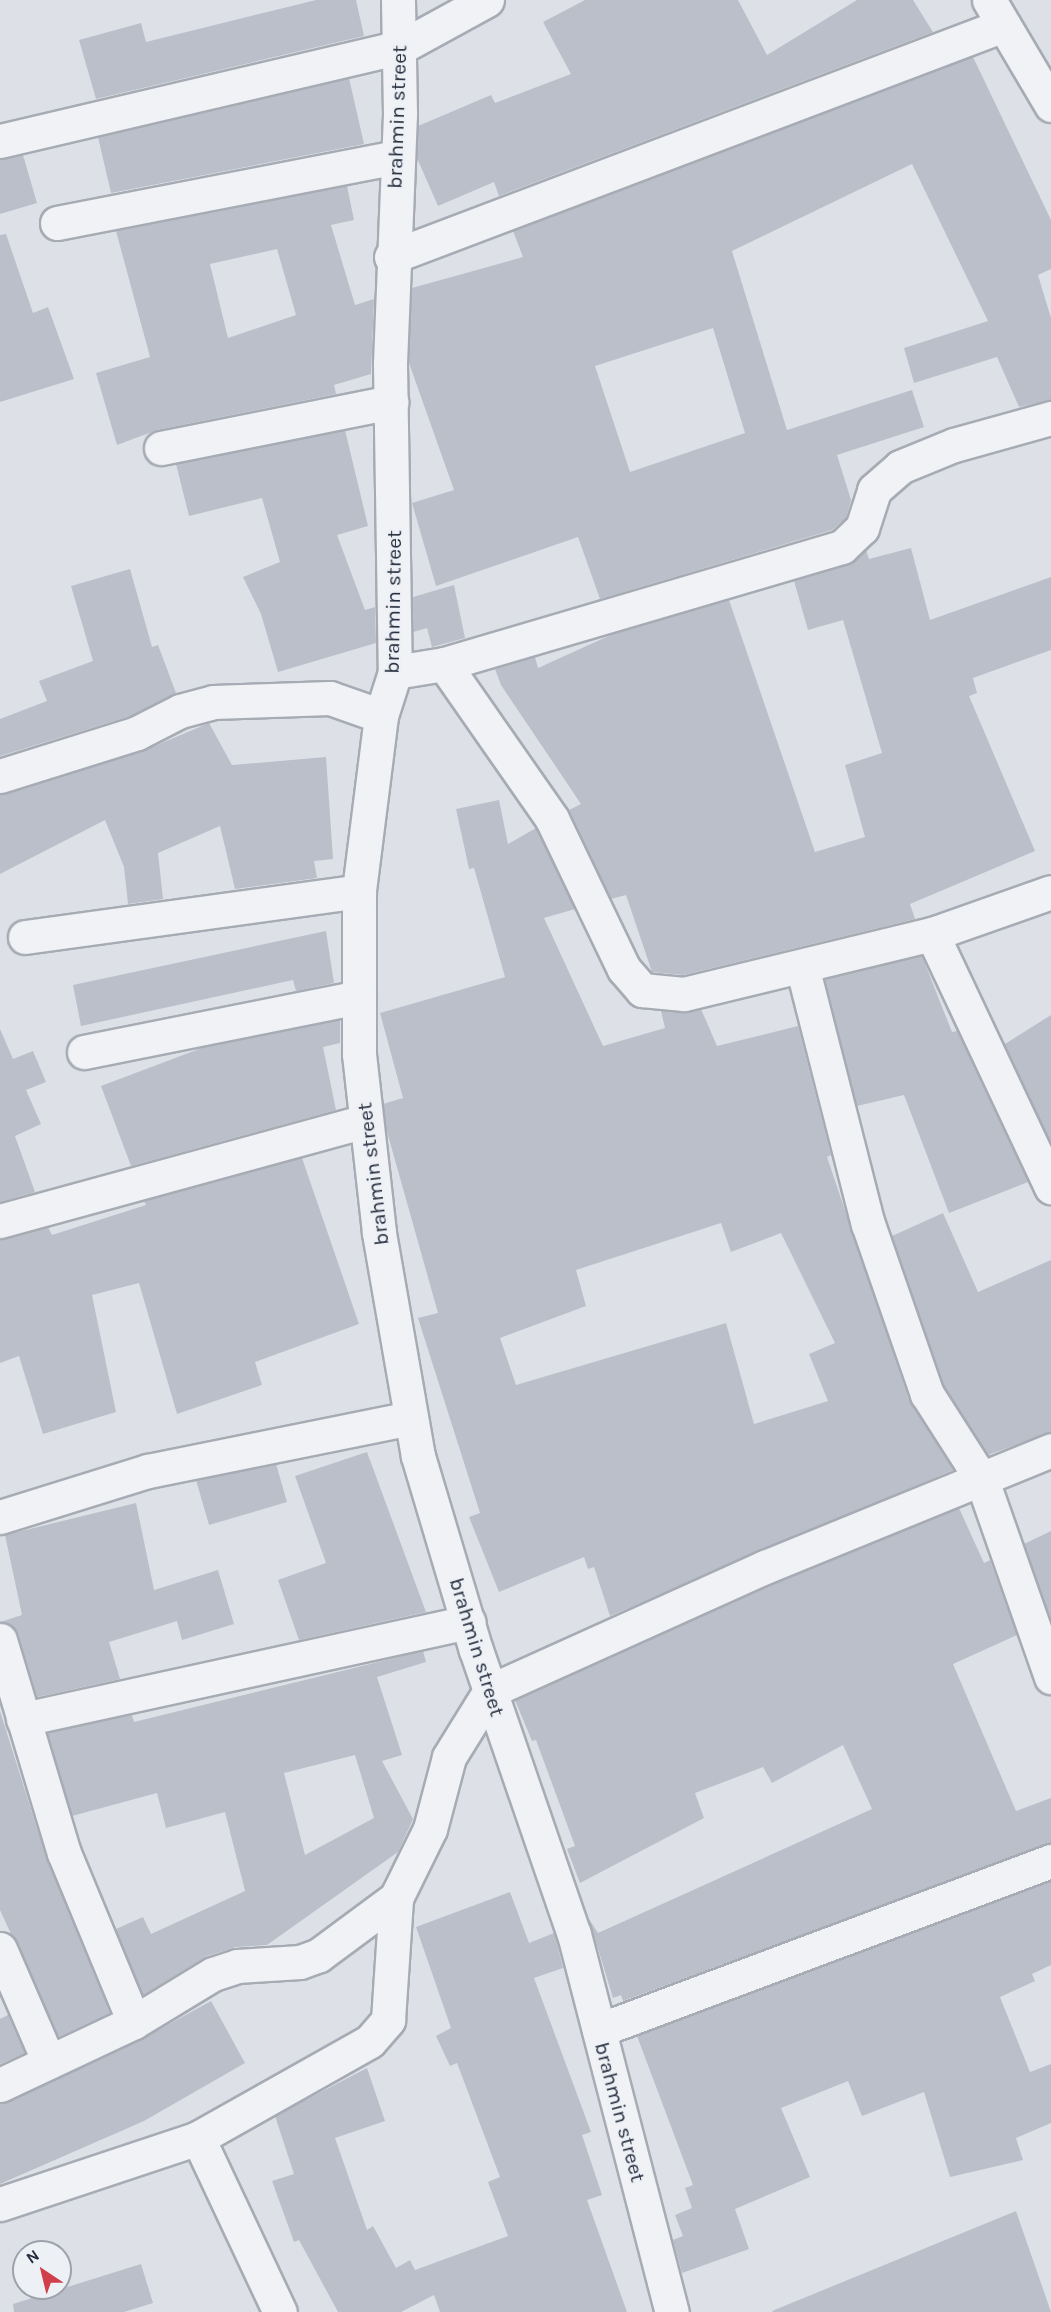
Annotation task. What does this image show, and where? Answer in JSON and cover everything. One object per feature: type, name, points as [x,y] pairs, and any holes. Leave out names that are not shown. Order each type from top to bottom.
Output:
[{"type":"street","name":"brahmin street","points":[[398,0],[401,47],[391,257],[395,672],[381,716],[359,891],[359,997],[366,1121],[379,1233],[418,1456],[490,1691],[574,1934],[672,2312]]},
{"type":"street","points":[[0,141],[401,47],[487,0]]},
{"type":"street","points":[[391,257],[996,12],[1051,105]]},
{"type":"street","points":[[57,223],[397,157]]},
{"type":"street","points":[[161,448],[391,402]]},
{"type":"street","points":[[395,672],[444,664],[842,547],[862,528],[874,490],[900,467],[954,445],[1051,418]]},
{"type":"street","points":[[444,664],[535,791],[624,969],[642,990],[684,994],[802,966],[932,934],[1051,892]]},
{"type":"street","points":[[0,776],[137,733],[180,711],[213,702],[330,698],[381,716]]},
{"type":"street","points":[[26,937],[359,891]]},
{"type":"street","points":[[932,934],[1051,1187]]},
{"type":"street","points":[[802,966],[868,1224],[927,1394],[982,1480],[1051,1677]]},
{"type":"street","points":[[84,1052],[359,997]]},
{"type":"street","points":[[0,1221],[366,1121]]},
{"type":"street","points":[[0,1517],[148,1471],[411,1419]]},
{"type":"street","points":[[0,2204],[198,2138],[355,2050],[388,2020],[396,1898],[430,1829],[449,1757],[490,1691],[765,1567],[1051,1450]]},
{"type":"street","points":[[23,1719],[469,1622]]},
{"type":"street","points":[[0,1640],[83,1906],[134,2022]]},
{"type":"street","points":[[599,2030],[1051,1861]]},
{"type":"street","points":[[0,2085],[134,2022],[229,1969],[300,1962],[319,1955],[396,1898]]},
{"type":"street","points":[[0,1949],[49,2062]]},
{"type":"street","points":[[198,2138],[280,2312]]},
{"type":"building","points":[[316,0],[356,0],[364,36],[96,99],[79,40],[141,23],[146,42]]},
{"type":"building","points":[[585,0],[738,0],[767,55],[857,0],[913,0],[933,32],[499,196],[494,182],[438,206],[417,158],[418,126],[491,95],[495,103],[571,74],[543,22]]},
{"type":"building","points":[[973,57],[1051,220],[1051,269],[1038,275],[1051,318],[1051,400],[1019,407],[997,357],[914,383],[904,348],[988,321],[912,164],[732,251],[787,430],[912,390],[924,427],[837,455],[851,500],[846,518],[832,530],[600,599],[578,537],[436,586],[412,503],[454,490],[409,363],[412,288],[523,257],[513,231]],"holes":[[[713,328],[745,433],[630,472],[595,366]]]},
{"type":"building","points":[[349,78],[364,144],[111,193],[98,137]]},
{"type":"building","points":[[23,155],[37,203],[0,214],[0,159]]},
{"type":"building","points":[[347,186],[354,220],[331,225],[355,305],[374,299],[371,374],[334,385],[336,394],[157,430],[117,445],[96,373],[150,357],[116,231]],"holes":[[[277,249],[296,315],[228,338],[210,264]]]},
{"type":"building","points":[[6,234],[33,313],[48,307],[74,379],[0,402],[0,235]]},
{"type":"building","points":[[345,430],[368,526],[337,535],[365,610],[375,607],[376,643],[278,672],[261,614],[243,577],[280,562],[262,498],[189,516],[176,464]]},
{"type":"building","points":[[911,548],[930,620],[1051,577],[1051,650],[973,678],[977,693],[969,696],[1035,851],[910,904],[915,919],[683,975],[652,972],[626,895],[611,899],[569,810],[581,804],[501,685],[495,669],[535,657],[538,668],[613,634],[729,600],[815,852],[865,837],[845,765],[882,753],[843,620],[808,630],[794,581],[847,565],[866,550],[869,559]]},
{"type":"building","points":[[130,569],[152,647],[158,645],[176,693],[130,716],[0,756],[0,719],[47,701],[39,681],[93,661],[71,586]]},
{"type":"building","points":[[454,585],[465,638],[432,647],[427,628],[413,632],[413,597]]},
{"type":"building","points":[[209,723],[232,765],[326,757],[333,859],[314,861],[317,878],[235,889],[220,826],[158,853],[163,899],[128,904],[124,867],[105,820],[0,874],[0,794],[143,751]]},
{"type":"building","points":[[499,800],[508,844],[536,828],[575,909],[544,918],[603,1046],[665,1028],[661,1011],[701,1009],[717,1046],[798,1026],[831,1155],[827,1157],[909,1400],[953,1470],[610,1616],[594,1567],[588,1569],[584,1557],[499,1592],[469,1517],[480,1513],[418,1318],[438,1313],[386,1128],[383,1104],[403,1098],[380,1013],[505,977],[474,868],[469,869],[456,809]],"holes":[[[721,1223],[731,1252],[781,1233],[835,1343],[809,1354],[828,1401],[754,1424],[726,1323],[516,1385],[500,1338],[586,1306],[576,1270]]]},
{"type":"building","points":[[326,931],[334,983],[296,991],[293,980],[81,1026],[73,985]]},
{"type":"building","points":[[922,956],[952,1032],[957,1031],[1028,1182],[949,1213],[904,1095],[857,1106],[825,979]]},
{"type":"building","points":[[1051,1015],[1051,1143],[1005,1044]]},
{"type":"building","points":[[340,1020],[340,1043],[323,1047],[336,1110],[131,1166],[101,1086],[207,1046]]},
{"type":"building","points":[[0,1029],[13,1059],[33,1051],[46,1082],[26,1090],[41,1124],[15,1136],[35,1192],[0,1202]]},
{"type":"building","points":[[302,1158],[359,1324],[255,1362],[262,1385],[177,1414],[139,1283],[92,1295],[116,1412],[43,1434],[19,1356],[0,1363],[0,1239],[48,1227],[52,1235],[146,1205],[144,1201]]},
{"type":"building","points":[[943,1213],[978,1292],[1051,1260],[1051,1432],[988,1455],[944,1386],[892,1236]]},
{"type":"building","points":[[367,1452],[426,1612],[299,1640],[278,1580],[326,1563],[295,1476]]},
{"type":"building","points":[[276,1464],[287,1502],[209,1525],[196,1480]]},
{"type":"building","points":[[136,1503],[154,1590],[218,1570],[234,1624],[182,1640],[177,1621],[109,1642],[120,1679],[37,1697],[18,1634],[0,1622],[22,1615],[5,1535]]},
{"type":"building","points":[[959,1508],[984,1563],[990,1560],[1017,1635],[953,1664],[1016,1811],[1051,1798],[1051,1843],[623,2001],[621,1995],[613,1998],[589,1919],[598,1933],[872,1809],[843,1745],[772,1783],[763,1767],[695,1793],[704,1818],[580,1883],[567,1849],[575,1846],[536,1740],[532,1741],[515,1700],[772,1584]]},
{"type":"building","points":[[1051,1531],[1051,1620],[1024,1544]]},
{"type":"building","points":[[423,1651],[426,1662],[377,1677],[402,1755],[382,1761],[413,1819],[398,1852],[267,1945],[236,1947],[207,1956],[143,1995],[116,1929],[143,1917],[151,1934],[245,1891],[225,1812],[166,1828],[157,1793],[72,1816],[47,1733],[132,1715],[134,1722]],"holes":[[[355,1755],[374,1818],[305,1855],[284,1773]]]},
{"type":"building","points":[[0,1711],[47,1860],[110,2013],[58,2037],[0,1910]]},
{"type":"building","points":[[1051,1881],[1051,1965],[1032,1974],[1035,1981],[1000,1997],[1030,2072],[1051,2064],[1051,2123],[1016,2138],[1023,2160],[950,2177],[924,2092],[862,2116],[848,2081],[781,2108],[810,2177],[735,2209],[749,2249],[682,2273],[673,2240],[683,2236],[675,2215],[692,2208],[685,2188],[693,2185],[637,2036]]},
{"type":"building","points":[[510,1892],[529,1943],[554,1933],[556,1939],[563,1968],[534,1978],[591,2132],[582,2135],[602,2195],[587,2200],[627,2312],[440,2312],[434,2295],[401,2312],[338,2312],[299,2240],[294,2242],[272,2181],[294,2174],[275,2116],[367,2068],[385,2121],[335,2138],[367,2230],[373,2226],[396,2268],[410,2260],[415,2270],[508,2236],[488,2182],[500,2177],[457,2063],[450,2066],[436,2036],[451,2028],[416,1927]]},
{"type":"building","points":[[211,2001],[245,2063],[144,2121],[0,2184],[0,2103],[142,2039]]},
{"type":"building","points":[[8,2015],[25,2053],[0,2064],[0,2019]]},
{"type":"building","points":[[1016,2211],[1051,2312],[772,2311]]},
{"type":"building","points":[[141,2264],[153,2303],[124,2312],[14,2312],[13,2304],[26,2300],[72,2300],[72,2286]]}]
